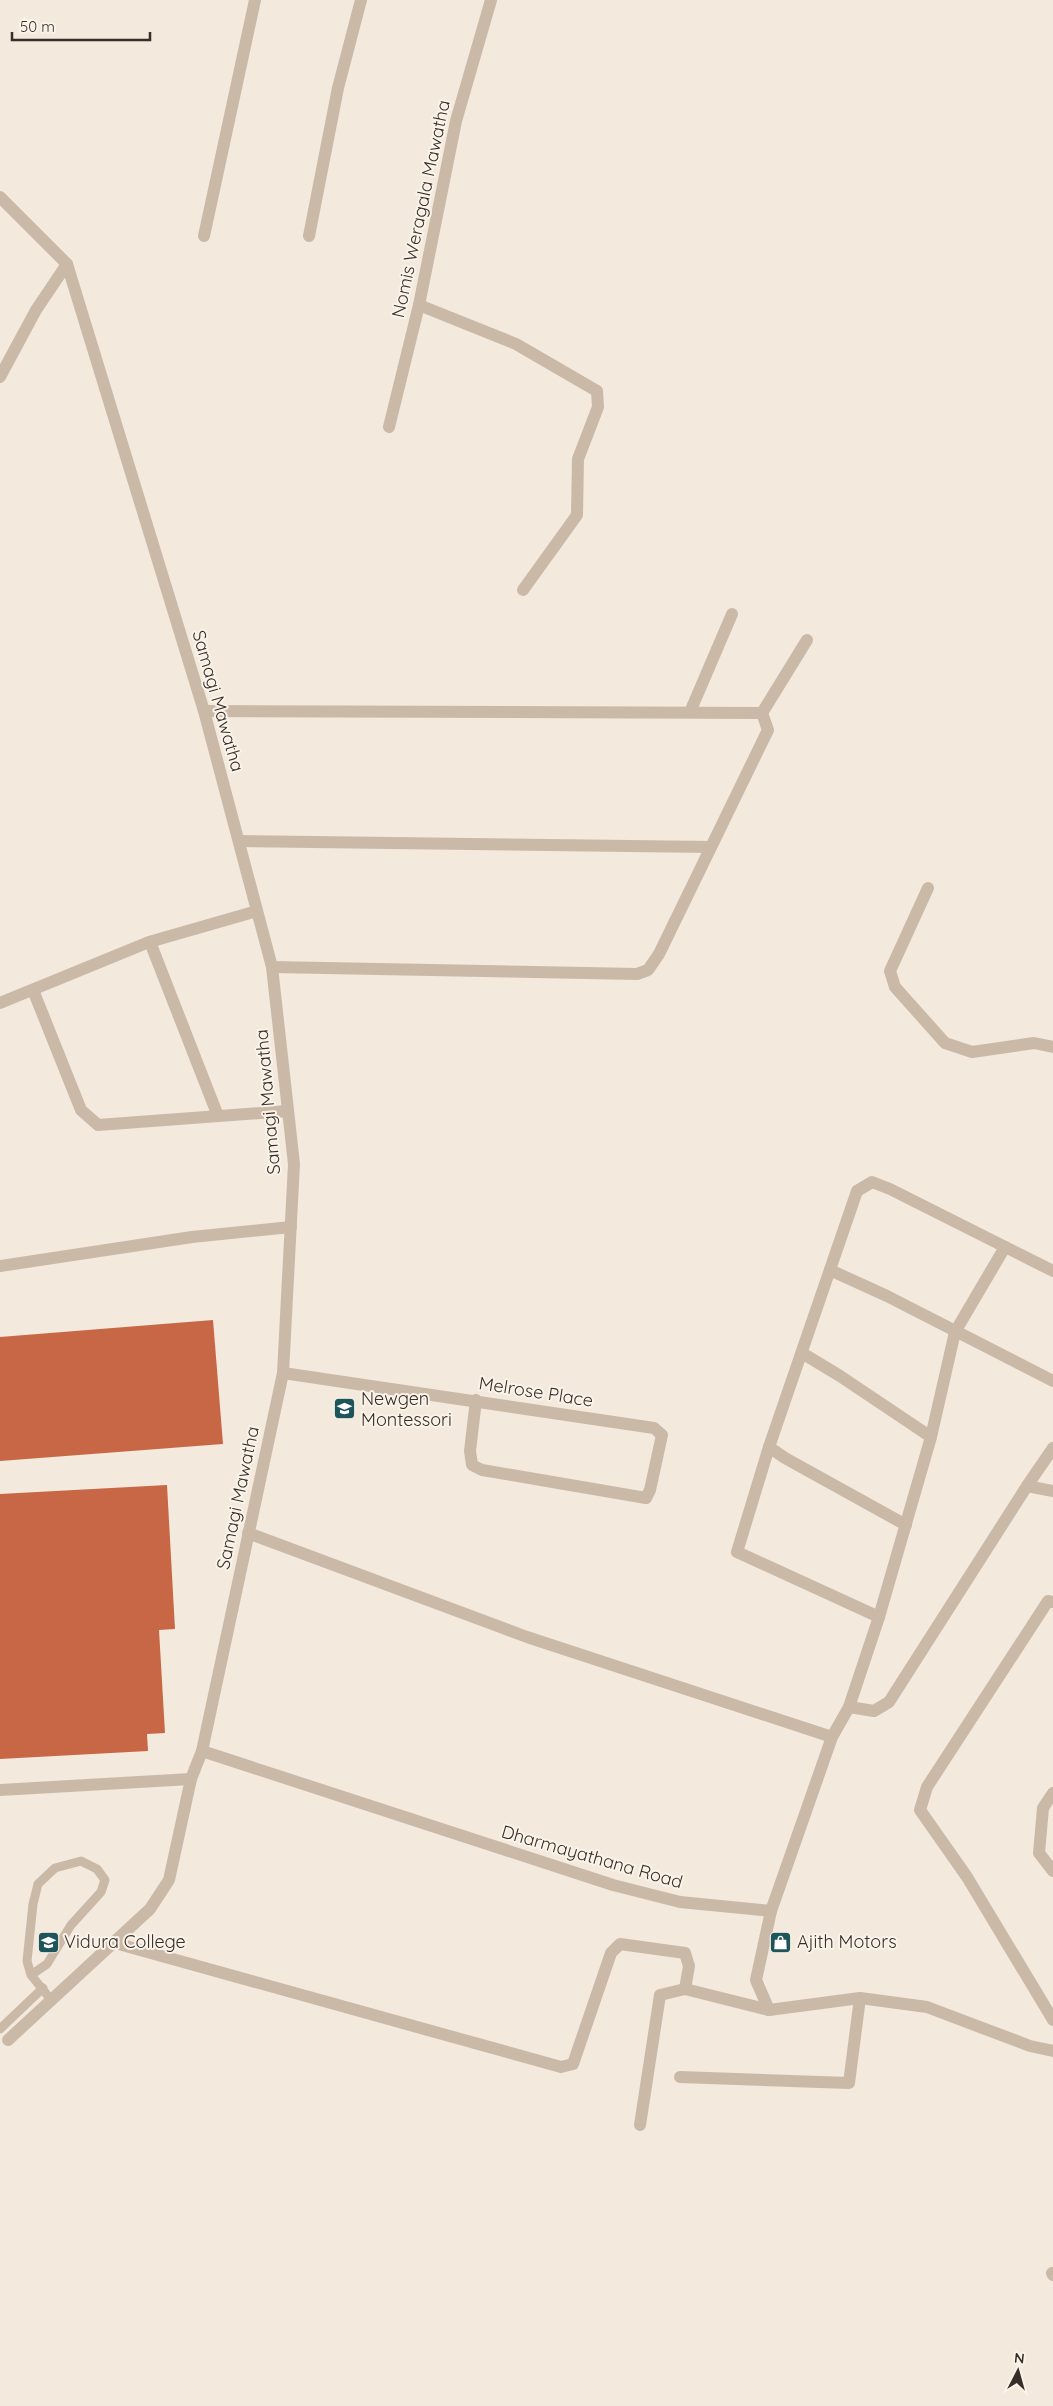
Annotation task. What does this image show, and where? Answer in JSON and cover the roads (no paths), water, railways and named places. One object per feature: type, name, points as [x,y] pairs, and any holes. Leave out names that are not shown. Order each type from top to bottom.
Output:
[{"type":"street","points":[[204,236],[255,0]]},
{"type":"street","points":[[309,236],[338,88],[360,0]]},
{"type":"street","name":"Nomis Weragala Mawatha","points":[[389,428],[419,305],[456,120],[491,0]]},
{"type":"street","name":"Samagi Mawatha","points":[[0,197],[67,264],[204,710],[240,840],[272,967],[294,1164],[283,1373],[202,1751],[191,1778],[169,1880],[150,1909],[116,1943],[8,2040]]},
{"type":"street","points":[[0,377],[36,310],[67,264]]},
{"type":"street","points":[[419,305],[516,344],[597,391],[598,407],[578,459],[576,515],[523,590]]},
{"type":"street","points":[[690,712],[732,614]]},
{"type":"street","points":[[762,713],[807,640]]},
{"type":"street","points":[[204,710],[762,713]]},
{"type":"street","points":[[272,967],[637,974],[648,970],[659,954],[768,730],[762,713]]},
{"type":"street","points":[[240,840],[711,847]]},
{"type":"street","points":[[928,888],[890,971],[894,987],[945,1043],[972,1052],[1034,1043],[1053,1047]]},
{"type":"street","points":[[0,1003],[150,942],[258,911]]},
{"type":"street","points":[[150,942],[218,1116]]},
{"type":"street","points":[[33,990],[81,1110],[98,1124],[288,1111]]},
{"type":"street","points":[[879,1617],[736,1552],[769,1446],[857,1191],[872,1182],[890,1188],[1053,1271]]},
{"type":"street","points":[[0,1266],[192,1237],[291,1227]]},
{"type":"street","points":[[769,2010],[756,1980],[771,1911],[832,1736],[849,1707],[879,1617],[931,1437],[955,1332],[1006,1247]]},
{"type":"street","points":[[830,1270],[1053,1381]]},
{"type":"street","points":[[802,1353],[931,1437]]},
{"type":"street","name":"Melrose Place","points":[[283,1373],[476,1400],[654,1428],[662,1435],[650,1490],[646,1498],[482,1470],[472,1465],[470,1451],[476,1400]]},
{"type":"street","points":[[769,1446],[785,1458],[906,1526]]},
{"type":"street","points":[[849,1707],[874,1711],[890,1702],[1053,1448]]},
{"type":"street","points":[[1027,1486],[1053,1491]]},
{"type":"street","points":[[248,1533],[527,1637],[832,1736]]},
{"type":"street","points":[[1053,1602],[1048,1601],[927,1787],[920,1810],[967,1878],[1053,2020]]},
{"type":"street","name":"Dharmayathana Road","points":[[202,1751],[613,1885],[680,1902],[771,1911]]},
{"type":"street","points":[[0,1790],[191,1778]]},
{"type":"street","points":[[1053,1793],[1043,1808],[1039,1853],[1053,1871]]},
{"type":"street","points":[[116,1943],[561,2067],[573,2064],[610,1953],[620,1944],[686,1953],[689,1966],[685,1989]]},
{"type":"street","points":[[640,2125],[660,1995],[685,1989],[769,2010],[860,1998],[927,2007],[1030,2046],[1053,2051]]},
{"type":"street","points":[[680,2077],[849,2083],[860,1998]]},
{"type":"lane","points":[[32,1975],[47,1964],[71,1925],[100,1892],[105,1880],[97,1869],[81,1861],[64,1865],[55,1868],[38,1884],[26,1961],[32,1975],[52,2001]]},
{"type":"lane","points":[[0,2029],[43,1988]]},
{"type":"place","name":"Newgen Montessori","points":[[345,1409]]},
{"type":"place","name":"Vidura College","points":[[48,1942]]},
{"type":"place","name":"Ajith Motors","points":[[781,1942]]}]
